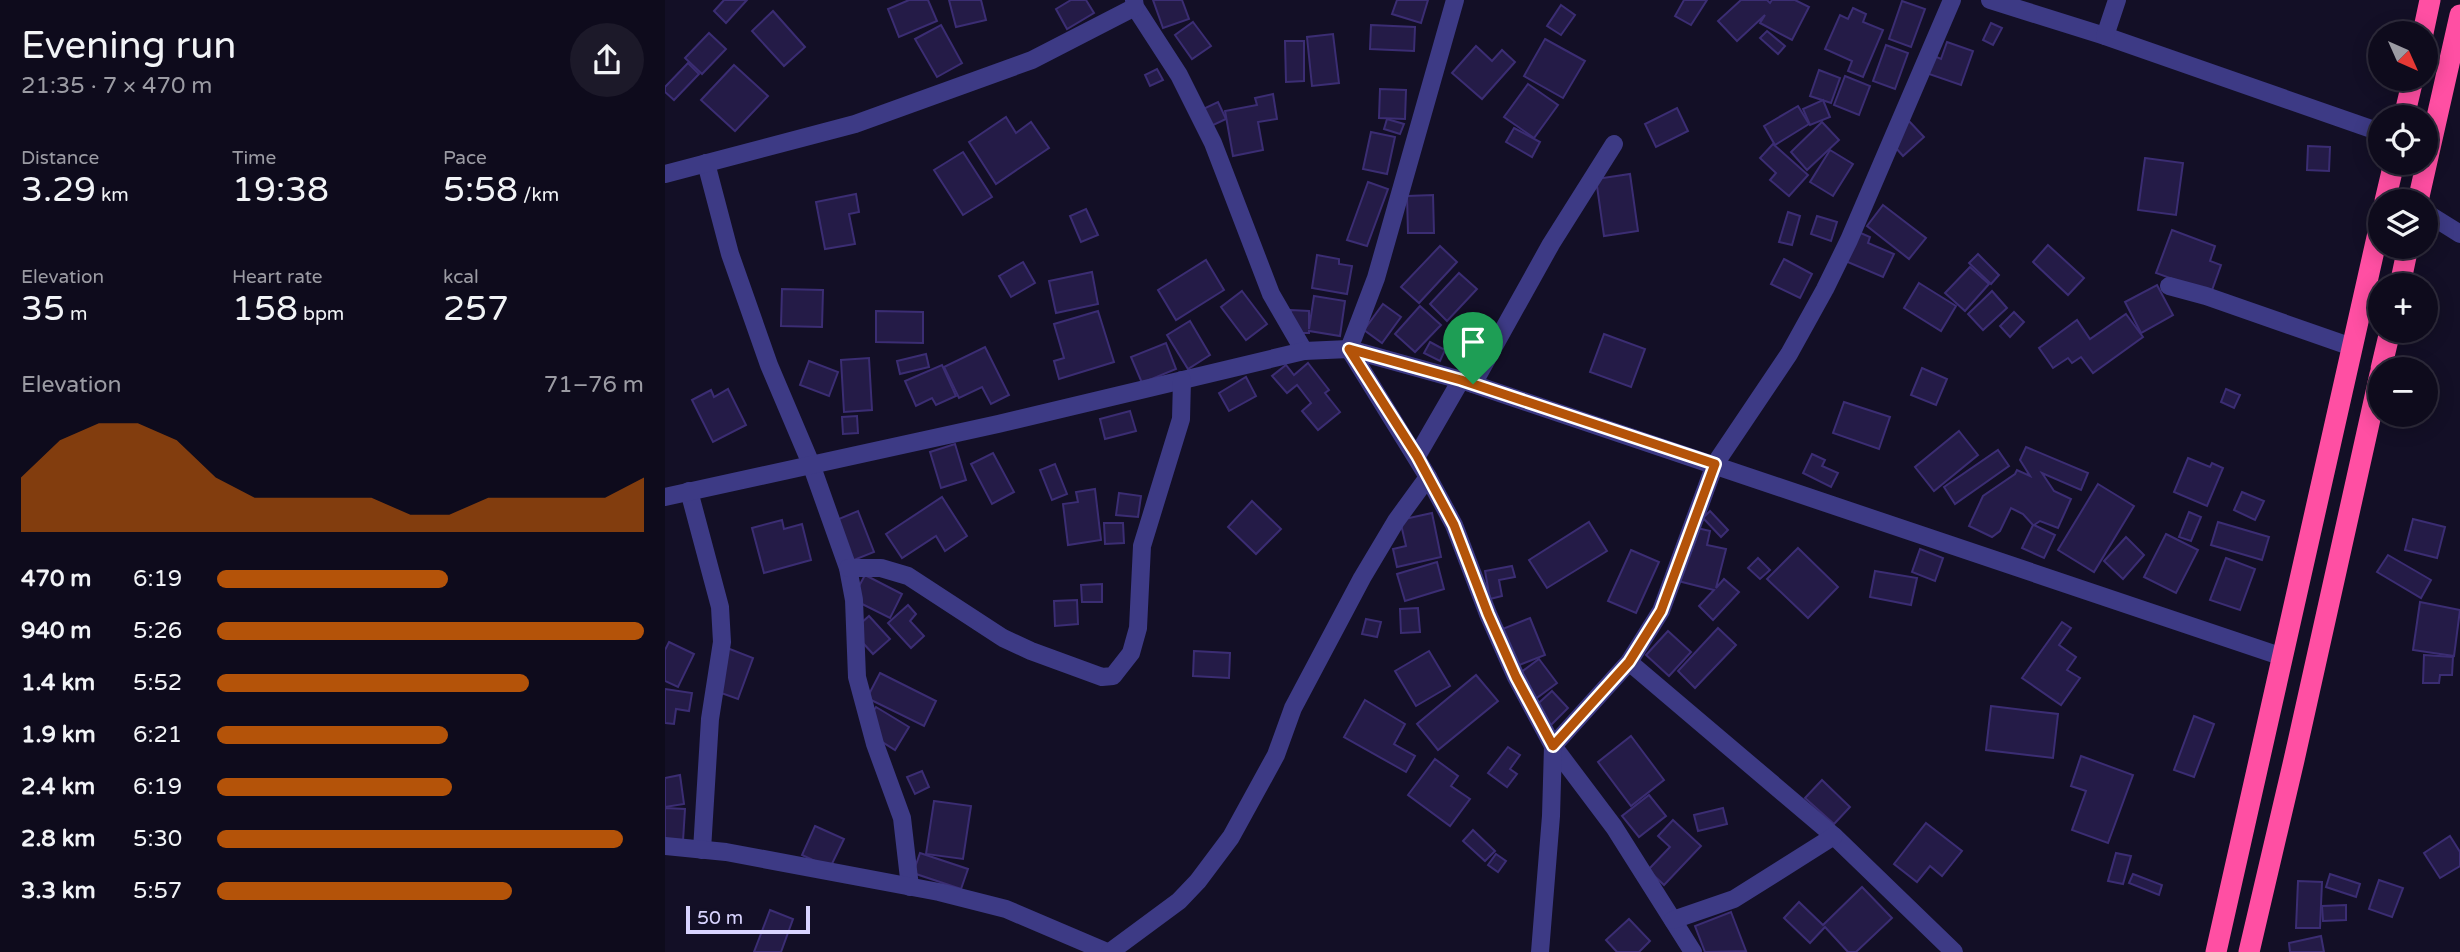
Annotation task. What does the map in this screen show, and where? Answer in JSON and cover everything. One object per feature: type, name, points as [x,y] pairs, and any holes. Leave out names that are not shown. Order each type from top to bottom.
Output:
[{"type":"highway","points":[[2426,21],[2430,0]]},
{"type":"highway","points":[[2438,106],[2460,15]]},
{"type":"highway","points":[[2216,952],[2372,259]]},
{"type":"highway","points":[[2249,952],[2369,427]]},
{"type":"street","points":[[1349,349],[1376,278],[1455,0]]},
{"type":"street","points":[[1540,952],[1551,816],[1553,746],[1629,662],[1661,611],[1715,464],[1789,354],[1825,289],[1849,240],[1952,0]]},
{"type":"street","points":[[1990,0],[2105,36],[2368,128]]},
{"type":"street","points":[[2105,36],[2117,0]]},
{"type":"street","points":[[665,174],[855,124],[1032,60],[1134,4],[1179,75],[1213,143],[1271,294],[1304,351]]},
{"type":"street","points":[[1417,456],[1467,382],[1614,144]]},
{"type":"street","points":[[706,163],[730,254],[769,365],[811,464],[848,568],[854,600],[857,677],[875,744],[902,818],[910,887]]},
{"type":"street","points":[[2438,220],[2460,234]]},
{"type":"street","points":[[2169,286],[2206,296],[2352,347]]},
{"type":"street","points":[[1349,349],[1417,456],[1454,525],[1488,614],[1516,677],[1553,746],[1614,827],[1693,952]]},
{"type":"street","points":[[665,497],[998,424],[1304,351],[1349,349],[1467,382],[2283,657]]},
{"type":"street","points":[[848,568],[881,568],[908,576],[1003,638],[1101,677],[1113,676],[1131,653],[1137,628],[1142,545],[1181,419],[1182,380]]},
{"type":"street","points":[[665,846],[726,852],[910,887],[1006,909],[1109,952],[1179,901],[1199,881],[1231,837],[1265,777],[1293,708],[1362,578],[1396,521],[1428,477]]},
{"type":"street","points":[[689,491],[720,607],[722,642],[710,719],[702,850]]},
{"type":"street","points":[[1629,662],[1835,836],[1954,952]]},
{"type":"street","points":[[1673,920],[1734,899],[1835,836]]},
{"type":"building","points":[[724,0],[747,0],[726,23],[714,11]]},
{"type":"building","points":[[909,0],[928,0],[937,21],[899,37],[888,9]]},
{"type":"building","points":[[949,0],[981,0],[986,20],[956,27]]},
{"type":"building","points":[[1071,0],[1086,0],[1094,13],[1067,29],[1056,9]]},
{"type":"building","points":[[1153,0],[1182,0],[1189,19],[1163,28]]},
{"type":"building","points":[[1397,0],[1428,0],[1421,23],[1392,14]]},
{"type":"building","points":[[1684,0],[1707,0],[1691,25],[1675,16]]},
{"type":"building","points":[[1741,0],[1767,0],[1770,3],[1772,0],[1795,0],[1809,7],[1792,40],[1760,23],[1765,15],[1737,41],[1718,21]]},
{"type":"building","points":[[1902,1],[1925,9],[1911,47],[1889,39]]},
{"type":"building","points":[[1561,5],[1575,15],[1561,35],[1547,26]]},
{"type":"building","points":[[1853,8],[1866,14],[1863,22],[1883,30],[1863,77],[1848,71],[1852,61],[1825,49],[1840,15],[1848,19]]},
{"type":"building","points":[[773,11],[805,47],[784,66],[752,31]]},
{"type":"building","points":[[1193,22],[1211,46],[1192,59],[1175,35]]},
{"type":"building","points":[[1991,23],[2002,28],[1993,45],[1983,40]]},
{"type":"building","points":[[941,25],[962,63],[937,77],[915,39]]},
{"type":"building","points":[[1371,25],[1415,27],[1414,51],[1370,49]]},
{"type":"building","points":[[1767,31],[1785,46],[1778,54],[1760,38]]},
{"type":"building","points":[[709,33],[726,49],[702,74],[685,58]]},
{"type":"building","points":[[1333,34],[1339,83],[1312,86],[1307,37]]},
{"type":"building","points":[[1545,39],[1585,61],[1563,98],[1524,76]]},
{"type":"building","points":[[1285,41],[1304,41],[1304,81],[1286,82]]},
{"type":"building","points":[[1947,42],[1973,51],[1961,85],[1926,73],[1932,55],[1941,59]]},
{"type":"building","points":[[1886,45],[1908,53],[1895,89],[1873,81]]},
{"type":"building","points":[[1476,46],[1492,61],[1502,50],[1515,62],[1482,99],[1452,73]]},
{"type":"building","points":[[688,63],[699,74],[674,100],[665,92],[665,87]]},
{"type":"building","points":[[734,65],[768,96],[735,131],[701,100]]},
{"type":"building","points":[[1157,69],[1163,80],[1150,86],[1145,75]]},
{"type":"building","points":[[1819,70],[1840,78],[1831,103],[1810,96]]},
{"type":"building","points":[[1845,76],[1870,86],[1859,115],[1834,105]]},
{"type":"building","points":[[1528,84],[1558,105],[1534,138],[1504,117]]},
{"type":"building","points":[[1380,89],[1406,90],[1405,119],[1379,118]]},
{"type":"building","points":[[1273,94],[1277,119],[1258,122],[1263,150],[1233,156],[1225,111],[1257,105],[1255,98]]},
{"type":"building","points":[[1823,100],[1830,117],[1810,125],[1803,109]]},
{"type":"building","points":[[1218,102],[1226,119],[1209,127],[1201,110]]},
{"type":"building","points":[[1798,106],[1809,124],[1775,145],[1764,126]]},
{"type":"building","points":[[1677,108],[1688,131],[1656,147],[1645,124]]},
{"type":"building","points":[[1006,117],[1016,133],[1031,122],[1049,148],[996,184],[969,142]]},
{"type":"building","points":[[1387,119],[1404,124],[1400,134],[1384,129]]},
{"type":"building","points":[[1908,120],[1924,137],[1903,156],[1888,139]]},
{"type":"building","points":[[1822,122],[1839,140],[1807,170],[1791,152]]},
{"type":"building","points":[[1514,128],[1540,142],[1532,157],[1506,142]]},
{"type":"building","points":[[1371,132],[1395,137],[1387,174],[1363,169]]},
{"type":"building","points":[[1773,144],[1808,175],[1789,196],[1770,180],[1776,173],[1760,158]]},
{"type":"building","points":[[2308,146],[2330,147],[2329,171],[2307,170]]},
{"type":"building","points":[[1830,150],[1853,164],[1833,196],[1810,182]]},
{"type":"building","points":[[963,152],[992,197],[963,215],[934,170]]},
{"type":"building","points":[[2145,158],[2183,163],[2176,215],[2138,210]]},
{"type":"building","points":[[1630,174],[1638,231],[1604,236],[1596,179]]},
{"type":"building","points":[[1368,182],[1388,189],[1367,246],[1347,240]]},
{"type":"building","points":[[856,194],[859,212],[849,214],[855,244],[825,249],[816,202]]},
{"type":"building","points":[[1433,195],[1434,233],[1408,233],[1407,196]]},
{"type":"building","points":[[1883,205],[1926,238],[1909,259],[1867,226]]},
{"type":"building","points":[[1086,209],[1098,235],[1081,242],[1070,216]]},
{"type":"building","points":[[1788,212],[1800,216],[1792,245],[1779,242]]},
{"type":"building","points":[[1817,216],[1837,222],[1831,241],[1811,234]]},
{"type":"building","points":[[2172,230],[2215,246],[2210,261],[2221,265],[2211,293],[2156,273]]},
{"type":"building","points":[[1856,231],[1870,237],[1868,243],[1894,254],[1883,277],[1843,260]]},
{"type":"building","points":[[2048,245],[2084,278],[2068,295],[2033,262]]},
{"type":"building","points":[[1440,246],[1457,262],[1419,303],[1401,287]]},
{"type":"building","points":[[1978,254],[1999,275],[1991,284],[1969,263]]},
{"type":"building","points":[[1317,255],[1339,259],[1339,264],[1352,266],[1347,294],[1312,288]]},
{"type":"building","points":[[1784,259],[1812,274],[1800,298],[1771,284]]},
{"type":"building","points":[[1206,260],[1224,290],[1176,320],[1158,290]]},
{"type":"building","points":[[1023,262],[1035,283],[1011,297],[999,276]]},
{"type":"building","points":[[1970,267],[1989,284],[1965,311],[1945,293]]},
{"type":"building","points":[[1092,272],[1098,304],[1056,313],[1049,281]]},
{"type":"building","points":[[1459,273],[1477,289],[1447,321],[1430,304]]},
{"type":"building","points":[[1919,283],[1956,306],[1941,331],[1904,308]]},
{"type":"building","points":[[2157,285],[2173,315],[2141,333],[2125,302]]},
{"type":"building","points":[[782,289],[823,290],[822,327],[781,326]]},
{"type":"building","points":[[1242,291],[1267,324],[1246,340],[1221,307]]},
{"type":"building","points":[[1992,291],[2007,308],[1983,330],[1968,314]]},
{"type":"building","points":[[1314,296],[1345,301],[1340,336],[1309,331],[1290,333],[1291,310],[1309,311],[1309,329]]},
{"type":"building","points":[[1383,304],[1401,317],[1382,343],[1364,330]]},
{"type":"building","points":[[1420,306],[1441,325],[1415,352],[1395,334]]},
{"type":"building","points":[[876,311],[923,312],[923,343],[876,342]]},
{"type":"building","points":[[1098,311],[1114,362],[1059,379],[1054,361],[1064,358],[1054,324]]},
{"type":"building","points":[[2014,312],[2024,322],[2010,337],[2000,326]]},
{"type":"building","points":[[2126,314],[2143,337],[2093,373],[2081,357],[2072,363],[2068,358],[2053,368],[2039,348],[2077,320],[2090,339]]},
{"type":"building","points":[[1190,321],[1210,355],[1188,369],[1167,335]]},
{"type":"building","points":[[1604,334],[1645,349],[1631,387],[1590,372]]},
{"type":"building","points":[[1430,342],[1445,350],[1440,361],[1424,353]]},
{"type":"building","points":[[1166,343],[1176,369],[1142,383],[1131,357]]},
{"type":"building","points":[[985,347],[1009,395],[991,404],[982,387],[959,398],[944,367]]},
{"type":"building","points":[[926,354],[929,367],[900,374],[897,361]]},
{"type":"building","points":[[869,358],[872,410],[844,412],[841,360]]},
{"type":"building","points":[[809,361],[838,372],[829,396],[800,385]]},
{"type":"building","points":[[1308,363],[1329,390],[1325,393],[1340,412],[1318,430],[1302,411],[1311,403],[1297,385],[1287,393],[1272,376],[1286,365],[1294,375]]},
{"type":"building","points":[[942,365],[956,396],[936,405],[932,398],[916,406],[905,381]]},
{"type":"building","points":[[1922,368],[1947,379],[1936,405],[1911,395]]},
{"type":"building","points":[[1246,377],[1256,396],[1229,411],[1219,393]]},
{"type":"building","points":[[728,389],[746,425],[713,442],[692,400],[711,390],[714,397]]},
{"type":"building","points":[[2226,389],[2240,395],[2234,408],[2221,402]]},
{"type":"building","points":[[1844,402],[1890,417],[1879,449],[1833,433]]},
{"type":"building","points":[[1130,411],[1136,431],[1105,439],[1100,419]]},
{"type":"building","points":[[857,416],[858,433],[843,434],[842,417]]},
{"type":"building","points":[[1959,431],[1978,455],[1934,491],[1915,467]]},
{"type":"building","points":[[955,444],[966,480],[941,488],[930,452]]},
{"type":"building","points":[[2026,447],[2088,473],[2081,490],[2042,473],[2054,491],[2071,499],[2058,528],[2040,521],[2034,525],[2055,535],[2044,558],[2022,548],[2033,525],[2023,514],[2011,508],[2000,531],[1992,537],[1969,526],[1983,496],[2017,470],[2030,476],[2020,460]]},
{"type":"building","points":[[1998,450],[2009,466],[1955,504],[1944,487]]},
{"type":"building","points":[[993,453],[1014,492],[992,504],[971,464]]},
{"type":"building","points":[[1812,454],[1825,460],[1822,466],[1838,473],[1831,487],[1803,473]]},
{"type":"building","points":[[2188,458],[2210,467],[2212,463],[2223,468],[2207,506],[2174,492]]},
{"type":"building","points":[[1055,464],[1067,494],[1052,500],[1040,470]]},
{"type":"building","points":[[2098,484],[2134,506],[2094,572],[2058,550]]},
{"type":"building","points":[[1095,489],[1101,540],[1068,545],[1063,504],[1078,502],[1076,492]]},
{"type":"building","points":[[2242,492],[2264,501],[2255,520],[2234,510]]},
{"type":"building","points":[[1119,493],[1141,496],[1138,517],[1116,515]]},
{"type":"building","points":[[942,497],[967,536],[945,551],[936,536],[902,558],[886,534]]},
{"type":"building","points":[[1252,501],[1281,529],[1256,554],[1228,527]]},
{"type":"building","points":[[858,511],[874,552],[849,562],[834,521]]},
{"type":"building","points":[[1710,511],[1728,530],[1721,537],[1703,518]]},
{"type":"building","points":[[2189,512],[2201,517],[2191,541],[2179,537]]},
{"type":"building","points":[[1432,513],[1441,557],[1397,567],[1393,549],[1406,546],[1400,520]]},
{"type":"building","points":[[2413,519],[2445,527],[2437,558],[2405,550]]},
{"type":"building","points":[[782,520],[784,529],[802,524],[811,560],[764,573],[752,528]]},
{"type":"building","points":[[1589,522],[1607,551],[1547,588],[1529,560]]},
{"type":"building","points":[[2218,522],[2269,537],[2262,560],[2211,545]]},
{"type":"building","points":[[1104,523],[1123,523],[1124,543],[1105,544]]},
{"type":"building","points":[[1693,527],[1710,531],[1707,545],[1726,549],[1716,588],[1724,579],[1739,592],[1713,620],[1699,606],[1714,590],[1678,581]]},
{"type":"building","points":[[2166,534],[2198,550],[2176,593],[2144,577]]},
{"type":"building","points":[[2126,537],[2144,555],[2123,579],[2104,561]]},
{"type":"building","points":[[1798,548],[1838,587],[1808,618],[1767,579]]},
{"type":"building","points":[[1920,549],[1943,558],[1935,581],[1912,572]]},
{"type":"building","points":[[1631,550],[1659,562],[1636,613],[1608,601]]},
{"type":"building","points":[[2388,555],[2431,580],[2421,598],[2377,572]]},
{"type":"building","points":[[1758,558],[1770,570],[1760,579],[1748,568]]},
{"type":"building","points":[[2226,558],[2255,569],[2240,610],[2210,600]]},
{"type":"building","points":[[1437,562],[1444,589],[1405,601],[1397,574]]},
{"type":"building","points":[[1512,566],[1515,577],[1499,580],[1502,596],[1490,599],[1485,571]]},
{"type":"building","points":[[1875,571],[1917,578],[1911,605],[1870,597]]},
{"type":"building","points":[[865,575],[902,594],[890,618],[852,599]]},
{"type":"building","points":[[1102,584],[1102,602],[1082,602],[1081,585]]},
{"type":"building","points":[[1077,600],[1078,624],[1055,626],[1054,601]]},
{"type":"building","points":[[2420,602],[2460,610],[2454,656],[2413,650]]},
{"type":"building","points":[[908,605],[916,614],[910,621],[924,636],[911,648],[888,623]]},
{"type":"building","points":[[1418,608],[1420,632],[1401,633],[1400,609]]},
{"type":"building","points":[[869,616],[890,639],[873,654],[852,631]]},
{"type":"building","points":[[1530,618],[1545,655],[1514,667],[1500,630]]},
{"type":"building","points":[[1366,619],[1381,622],[1377,637],[1362,634]]},
{"type":"building","points":[[2062,622],[2071,628],[2059,645],[2076,657],[2067,670],[2080,678],[2061,705],[2022,678]]},
{"type":"building","points":[[1718,628],[1736,645],[1695,688],[1678,671]]},
{"type":"building","points":[[1668,631],[1691,652],[1669,676],[1646,655]]},
{"type":"building","points":[[669,642],[694,654],[678,687],[665,681],[665,650]]},
{"type":"building","points":[[722,646],[753,658],[738,699],[707,688]]},
{"type":"building","points":[[1194,651],[1230,653],[1229,678],[1193,676]]},
{"type":"building","points":[[1429,651],[1450,686],[1416,706],[1395,671]]},
{"type":"building","points":[[2424,655],[2453,657],[2452,675],[2440,675],[2439,683],[2423,683]]},
{"type":"building","points":[[1539,659],[1557,683],[1534,700],[1516,676]]},
{"type":"building","points":[[880,673],[936,701],[924,726],[867,698]]},
{"type":"building","points":[[1476,675],[1498,701],[1438,750],[1417,724]]},
{"type":"building","points":[[665,689],[692,693],[689,711],[676,709],[674,724],[665,723]]},
{"type":"building","points":[[1552,691],[1568,708],[1549,727],[1532,709]]},
{"type":"building","points":[[1365,700],[1405,724],[1394,744],[1415,756],[1406,772],[1344,737]]},
{"type":"building","points":[[1991,706],[2058,714],[2053,758],[1986,750]]},
{"type":"building","points":[[876,707],[909,727],[895,750],[873,736],[867,721]]},
{"type":"building","points":[[2194,716],[2214,724],[2194,777],[2174,770]]},
{"type":"building","points":[[1631,736],[1664,780],[1631,806],[1598,762]]},
{"type":"building","points":[[1508,747],[1520,755],[1510,769],[1517,774],[1507,787],[1488,773]]},
{"type":"building","points":[[2081,756],[2133,775],[2108,843],[2072,830],[2086,791],[2071,786]]},
{"type":"building","points":[[1435,759],[1458,776],[1451,786],[1470,799],[1450,826],[1408,795]]},
{"type":"building","points":[[922,771],[929,787],[915,794],[907,777]]},
{"type":"building","points":[[680,775],[684,804],[665,807],[665,778]]},
{"type":"building","points":[[1822,780],[1850,807],[1834,824],[1805,798]]},
{"type":"building","points":[[1649,795],[1666,816],[1639,837],[1622,816]]},
{"type":"building","points":[[934,801],[971,806],[963,859],[926,854]]},
{"type":"building","points":[[665,808],[685,809],[683,841],[665,840]]},
{"type":"building","points":[[1723,808],[1727,824],[1698,831],[1694,815]]},
{"type":"building","points":[[1673,820],[1701,846],[1664,885],[1648,870],[1670,847],[1658,836]]},
{"type":"building","points":[[1926,823],[1962,851],[1942,876],[1930,866],[1917,882],[1894,864]]},
{"type":"building","points":[[815,826],[844,839],[830,868],[802,855]]},
{"type":"building","points":[[1473,830],[1495,851],[1485,861],[1463,841]]},
{"type":"building","points":[[2450,836],[2460,852],[2460,866],[2440,878],[2424,853]]},
{"type":"building","points":[[920,853],[968,869],[961,889],[913,873]]},
{"type":"building","points":[[2116,853],[2131,856],[2123,884],[2108,881]]},
{"type":"building","points":[[1496,854],[1506,861],[1498,872],[1488,865]]},
{"type":"building","points":[[2133,874],[2162,885],[2159,895],[2129,883]]},
{"type":"building","points":[[2330,874],[2360,884],[2356,897],[2326,887]]},
{"type":"building","points":[[2379,880],[2403,888],[2392,917],[2369,909]]},
{"type":"building","points":[[2298,881],[2322,882],[2320,928],[2296,928]]},
{"type":"building","points":[[1862,887],[1892,918],[1856,952],[1848,952],[1825,927],[1810,943],[1784,918],[1799,902],[1823,925]]},
{"type":"building","points":[[2346,905],[2346,920],[2323,921],[2322,906]]},
{"type":"building","points":[[770,910],[793,919],[781,952],[754,952]]},
{"type":"building","points":[[1731,912],[1746,951],[1705,952],[1695,926]]},
{"type":"building","points":[[1629,919],[1650,941],[1639,952],[1617,952],[1606,940]]},
{"type":"building","points":[[2321,936],[2324,952],[2290,952],[2289,943]]},
{"type":"route","points":[[1349,349],[1473,384],[1715,464],[1661,611],[1629,662],[1553,746],[1516,677],[1488,614],[1454,525],[1417,456],[1349,349]]}]
